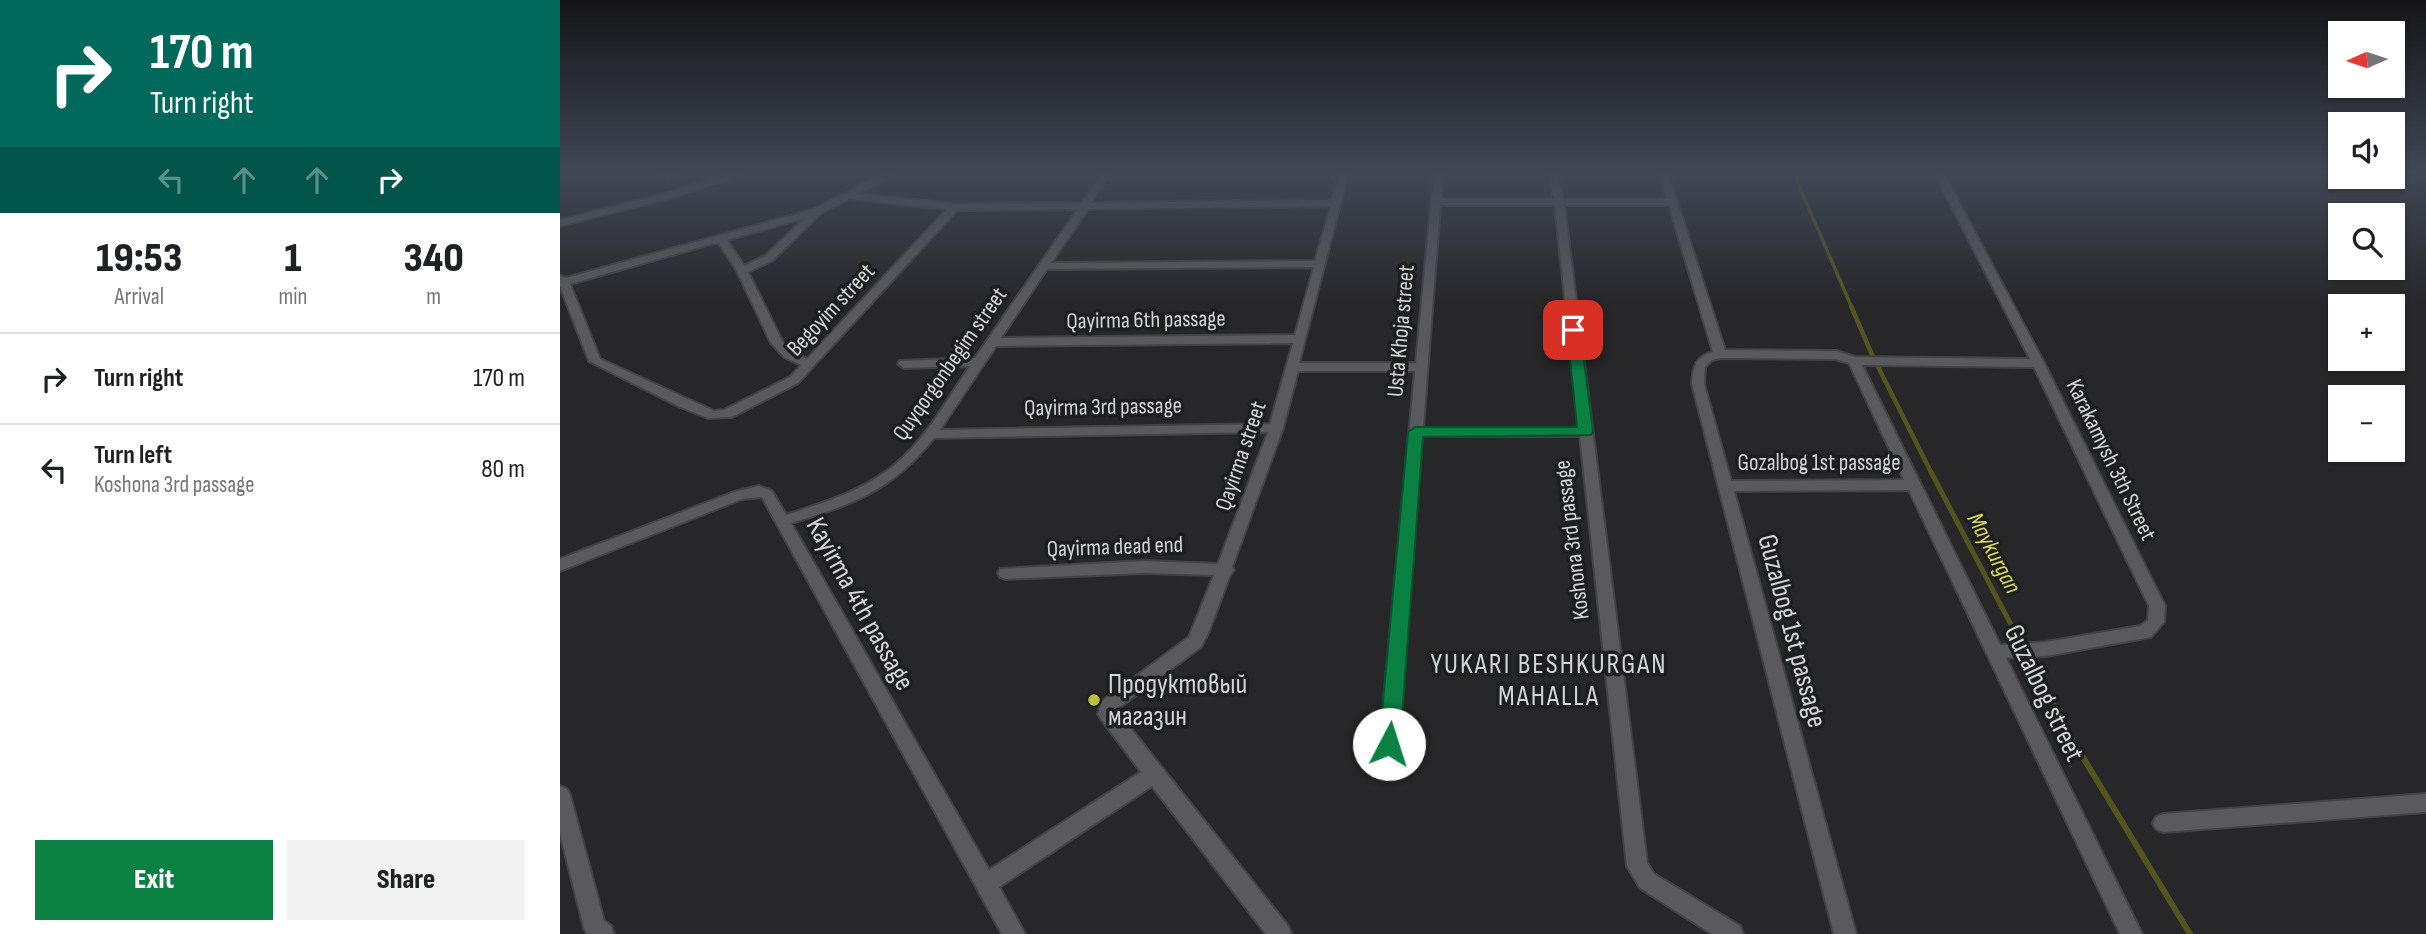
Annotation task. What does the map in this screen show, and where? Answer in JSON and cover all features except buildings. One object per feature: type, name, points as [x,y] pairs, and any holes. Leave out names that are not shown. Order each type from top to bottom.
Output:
[{"type":"street","points":[[560,223],[581,218]]},
{"type":"street","points":[[562,281],[794,218]]},
{"type":"street","points":[[742,271],[769,258],[811,218]]},
{"type":"street","name":"Begoyim street","points":[[562,281],[595,361],[683,403],[719,415],[727,414],[794,380],[944,218]]},
{"type":"street","name":"Quyqorgonbegim street","points":[[782,521],[844,501],[878,485],[902,466],[930,434],[1075,218]]},
{"type":"street","name":"Qayirma street","points":[[1155,773],[1107,714],[1107,707],[1195,642],[1226,570],[1276,428],[1332,218]]},
{"type":"street","name":"Usta Khoja street","points":[[1389,744],[1434,218]]},
{"type":"street","name":"Koshona 3rd passage","points":[[1561,218],[1637,866],[1647,881],[1732,934]]},
{"type":"street","points":[[1677,218],[1720,354],[1836,355],[1870,361],[2038,363]]},
{"type":"street","name":"Karakamysh 3th Street","points":[[1963,218],[2038,363],[2157,606],[2156,622],[2145,632],[2046,649],[1996,652]]},
{"type":"street","points":[[721,238],[742,271],[777,343],[789,354],[810,365]]},
{"type":"street","points":[[1044,266],[1320,264]]},
{"type":"street","name":"Qayirma 6th passage","points":[[992,342],[1300,339]]},
{"type":"street","name":"Guzalbog 1st passage","points":[[1720,354],[1702,362],[1697,373],[1724,486],[1845,934]]},
{"type":"street","name":"Guzalbog street","points":[[1870,361],[1914,485],[2131,934]]},
{"type":"street","points":[[904,364],[979,362]]},
{"type":"street","points":[[1293,367],[1420,367]]},
{"type":"street","name":"Qayirma 3rd passage","points":[[930,434],[1276,428]]},
{"type":"street","points":[[1415,432],[1585,432]]},
{"type":"street","name":"Gozalbog 1st passage","points":[[1724,486],[1914,485]]},
{"type":"street","name":"Kayirma 4th passage","points":[[560,565],[739,495],[759,491],[766,494],[1014,934]]},
{"type":"street","name":"Qayirma dead end","points":[[1006,573],[1128,567],[1226,570]]},
{"type":"street","points":[[986,884],[1155,773],[1280,934]]},
{"type":"street","points":[[560,795],[595,928],[603,934]]},
{"type":"street","points":[[2163,823],[2426,803]]},
{"type":"waterway","name":"Maykurgan","points":[[1813,218],[1852,308]]},
{"type":"waterway","name":"Maykurgan","points":[[1851,306],[1873,357],[1932,474]]},
{"type":"waterway","name":"Maykurgan","points":[[1931,472],[2040,680]]},
{"type":"waterway","name":"Maykurgan","points":[[2039,678],[2067,731],[2190,934]]},
{"type":"place","name":"Продуктовый магазин","points":[[1094,700]]},
{"type":"district","name":"YUKARI BESHKURGAN MAHALLA","points":[[1549,680]]},
{"type":"route","points":[[1389,744],[1415,432],[1585,432],[1573,330]]}]
